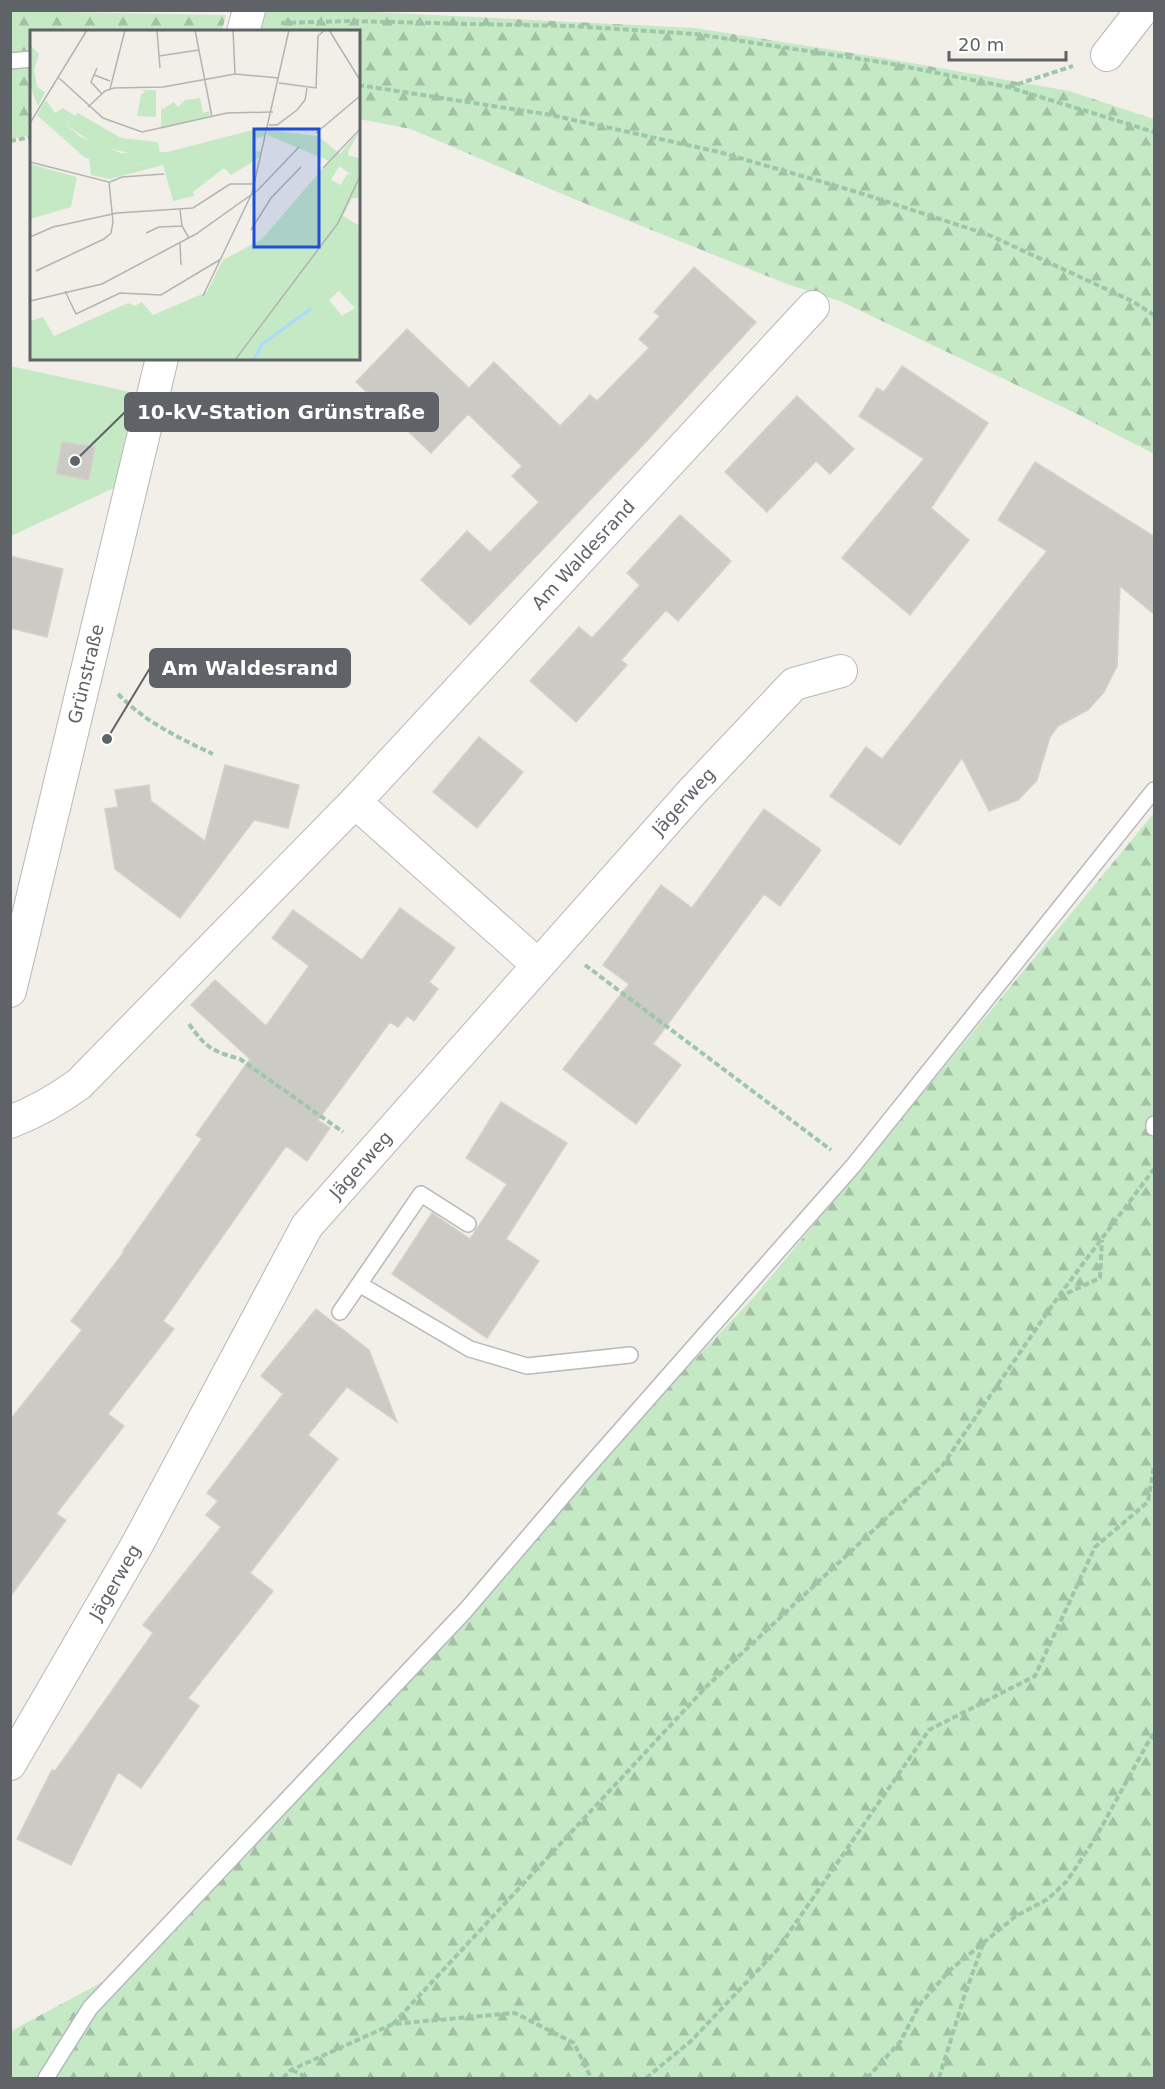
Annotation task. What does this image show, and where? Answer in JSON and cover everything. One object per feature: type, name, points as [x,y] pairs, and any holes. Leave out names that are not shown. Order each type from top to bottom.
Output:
[{"type":"street","points":[[1107,55],[1142,10]]},
{"type":"street","name":"Am Waldesrand","points":[[10,1122],[35,1113],[79,1084],[355,802],[813,307]]},
{"type":"street","name":"Grünstraße","points":[[12,974],[37,885],[162,360]]},
{"type":"street","name":"Jägerweg","points":[[10,1764],[138,1543],[307,1226],[692,792],[794,684],[841,671]]},
{"type":"street","points":[[355,802],[548,955]]},
{"type":"lane","points":[[10,61],[30,59]]},
{"type":"lane","points":[[46,2079],[90,2008],[465,1611],[596,1457],[853,1166],[1155,790]]},
{"type":"lane","points":[[340,1312],[421,1194],[468,1224]]},
{"type":"lane","points":[[359,1284],[470,1349],[527,1366],[630,1355]]},
{"type":"path","points":[[245,22],[349,21],[571,26],[695,34],[887,63],[1008,87],[1155,132]]},
{"type":"path","points":[[1008,87],[1107,55]]},
{"type":"path","points":[[360,85],[551,115],[718,152],[857,192],[989,235],[1132,301],[1155,315]]},
{"type":"path","points":[[10,141],[30,138]]},
{"type":"path","points":[[89,663],[131,707],[164,730],[213,754]]},
{"type":"path","points":[[548,955],[853,1166]]},
{"type":"path","points":[[184,1017],[202,1042],[213,1050],[240,1059],[343,1132]]},
{"type":"path","points":[[393,2024],[707,1686],[942,1466],[1058,1297],[1155,1169]]},
{"type":"path","points":[[1058,1297],[1100,1278],[1102,1240]]},
{"type":"path","points":[[646,2079],[691,2041],[777,1950],[929,1730],[1035,1676],[1095,1547],[1148,1502],[1155,1466]]},
{"type":"path","points":[[867,2079],[900,2042],[920,2004],[950,1970],[1016,1916],[1048,1899],[1067,1881],[1096,1837],[1147,1744],[1155,1734]]},
{"type":"path","points":[[939,2079],[963,1997],[984,1941]]},
{"type":"path","points":[[283,2079],[291,2070],[393,2024],[515,2013],[574,2043],[591,2079]]},
{"type":"path","points":[[291,2070],[308,2079]]},
{"type":"green space","points":[[254,10],[354,11],[695,28],[1069,91],[1154,119],[1154,454],[1073,412],[840,301],[787,284],[574,199],[411,129],[360,119],[360,30],[250,30]]},
{"type":"green space","points":[[11,11],[226,15],[222,30],[30,30],[30,135],[11,139]]},
{"type":"green space","points":[[10,366],[140,394],[116,487],[11,536]]},
{"type":"green space","points":[[1154,813],[1154,2078],[11,2078],[11,2031],[145,1959],[582,1479],[754,1297]]},
{"type":"building","points":[[694,267],[756,322],[643,445],[470,625],[421,580],[467,531],[490,552],[539,502],[512,476],[522,466],[468,414],[431,453],[356,382],[407,329],[469,388],[494,362],[560,426],[590,395],[597,401],[649,348],[639,339],[660,316],[654,312]]},
{"type":"building","points":[[902,366],[988,423],[931,508],[969,540],[910,615],[842,558],[924,459],[859,416],[877,388],[884,392]]},
{"type":"building","points":[[797,396],[854,449],[830,474],[816,461],[767,512],[725,472]]},
{"type":"building","points":[[62,442],[95,447],[89,480],[56,474]]},
{"type":"building","points":[[1035,462],[1155,537],[1155,615],[1120,586],[1117,666],[1104,692],[1088,710],[1058,726],[1050,737],[1037,780],[1018,800],[989,811],[962,758],[900,845],[830,796],[866,747],[882,759],[1047,551],[998,520]]},
{"type":"building","points":[[680,515],[731,561],[678,621],[666,610],[621,660],[627,665],[576,722],[530,681],[579,627],[592,638],[615,613],[640,585],[627,573]]},
{"type":"building","points":[[10,556],[63,569],[47,637],[10,628]]},
{"type":"building","points":[[479,737],[523,772],[477,828],[433,792]]},
{"type":"building","points":[[225,765],[299,785],[288,828],[254,820],[180,918],[115,869],[105,809],[118,807],[115,790],[149,785],[151,801],[205,841]]},
{"type":"building","points":[[764,809],[821,850],[780,906],[764,894],[653,1044],[681,1065],[636,1124],[563,1069],[629,984],[603,965],[661,885],[692,908]]},
{"type":"building","points":[[400,908],[455,948],[429,982],[438,989],[414,1021],[407,1016],[398,1027],[390,1022],[318,1120],[330,1128],[307,1161],[286,1146],[163,1321],[174,1329],[108,1414],[124,1426],[56,1514],[66,1520],[10,1597],[10,1420],[82,1330],[71,1321],[124,1252],[202,1139],[196,1135],[250,1059],[191,1005],[215,980],[266,1026],[309,966],[272,938],[293,910],[362,960]]},
{"type":"building","points":[[501,1102],[567,1143],[506,1239],[539,1261],[487,1338],[392,1274],[432,1213],[470,1239],[507,1184],[466,1158]]},
{"type":"building","points":[[316,1309],[369,1350],[397,1422],[347,1387],[308,1435],[338,1459],[250,1573],[273,1591],[188,1698],[199,1706],[141,1788],[118,1772],[71,1865],[17,1839],[52,1770],[55,1771],[153,1633],[143,1625],[221,1527],[206,1515],[218,1501],[207,1493],[283,1394],[261,1376]]},
{"type":"place","name":"10-kV-Station Grünstraße","points":[[75,461]]},
{"type":"place","name":"Am Waldesrand","points":[[107,739]]}]
